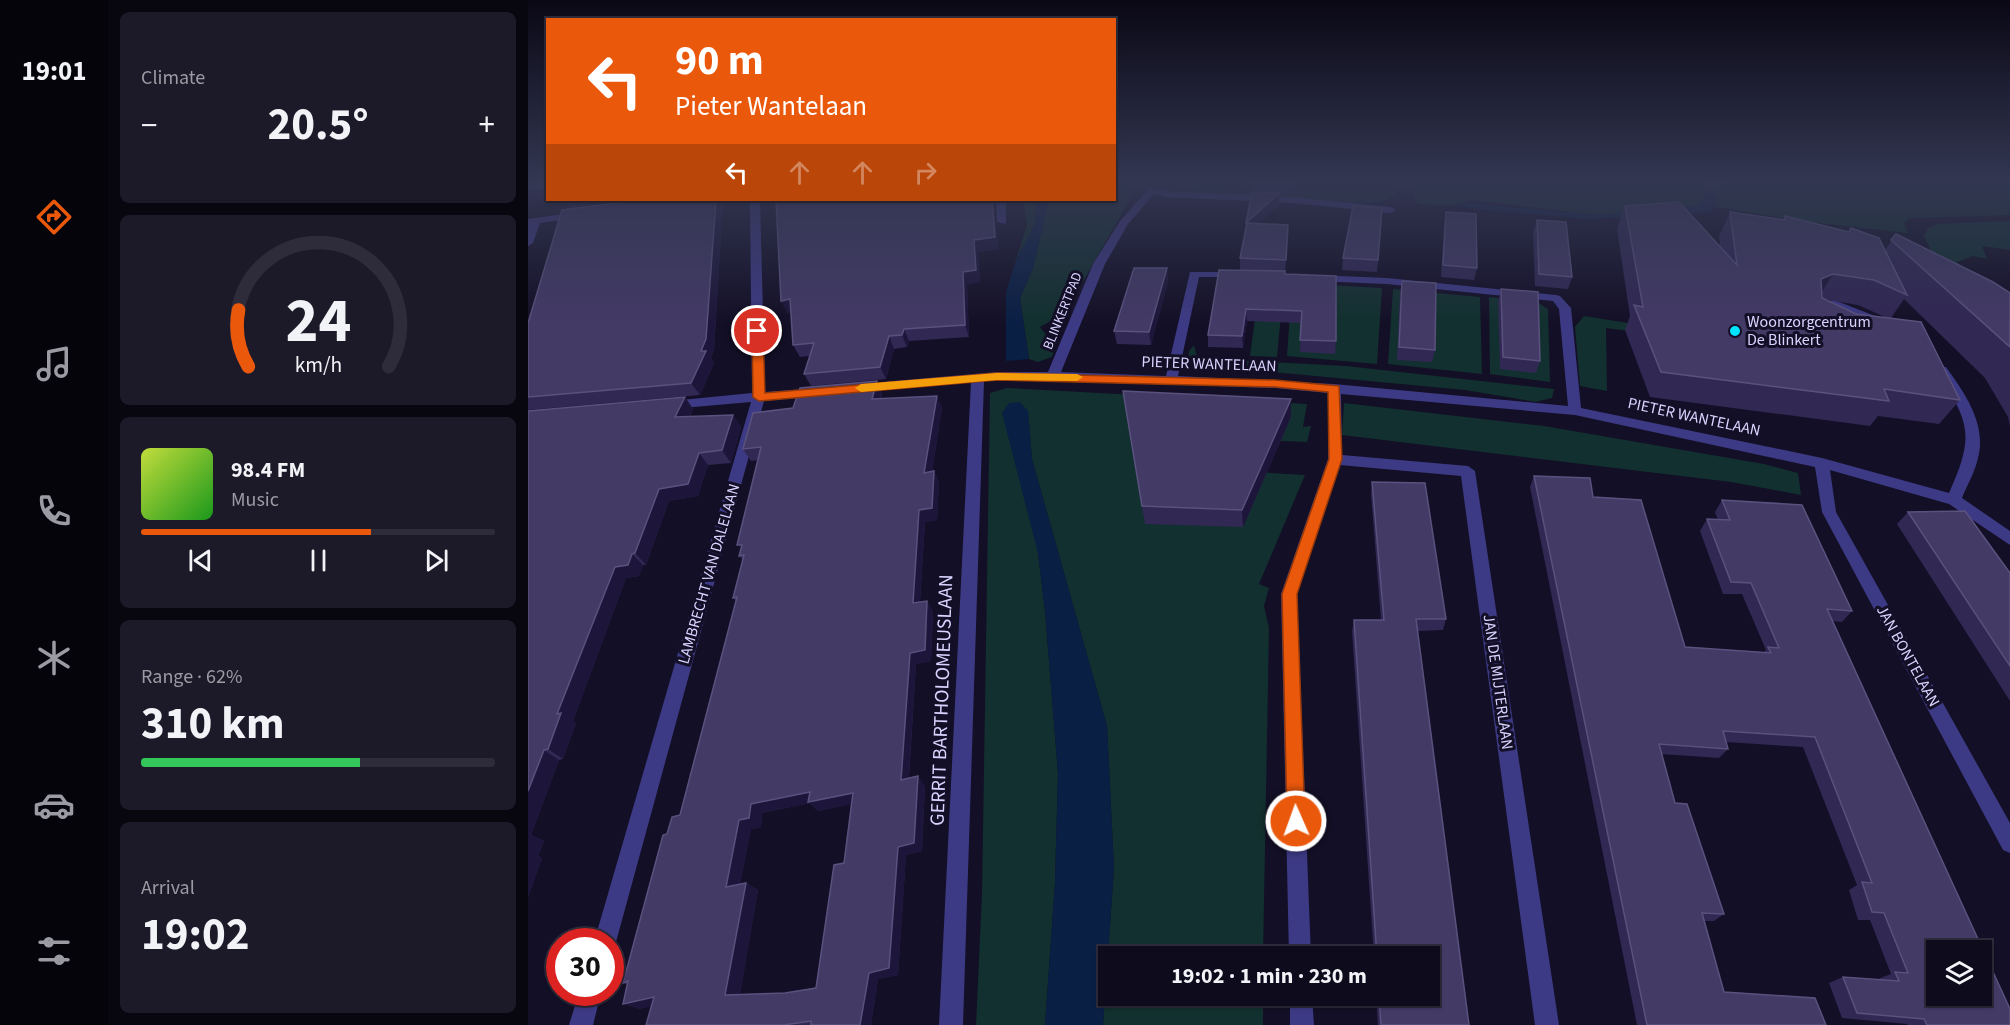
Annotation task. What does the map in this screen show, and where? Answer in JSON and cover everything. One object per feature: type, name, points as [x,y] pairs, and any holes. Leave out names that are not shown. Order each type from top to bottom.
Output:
[{"type":"street","points":[[528,243],[531,228]]},
{"type":"street","name":"LAMBRECHT VAN DALELAAN","points":[[609,928],[759,397],[755,228]]},
{"type":"street","name":"BLINKERTPAD","points":[[1053,376],[1099,264],[1121,228]]},
{"type":"street","points":[[1171,381],[1194,274],[1252,275]]},
{"type":"street","points":[[1298,277],[1398,282],[1556,298],[1565,308],[1575,411]]},
{"type":"street","points":[[1813,320],[1815,304],[1834,303],[1876,320],[1894,331]]},
{"type":"street","points":[[1930,358],[1939,365],[1957,392],[1972,427],[1972,455],[1954,500]]},
{"type":"street","name":"PIETER WANTELAAN","points":[[655,406],[978,378],[1053,376],[1275,384],[1575,411],[1822,463],[1954,500],[2010,539]]},
{"type":"street","name":"GERRIT BARTHOLOMEUSLAAN","points":[[951,1025],[978,378]]},
{"type":"street","points":[[1300,946],[1289,594],[1335,459],[1334,388]]},
{"type":"street","name":"JAN DE MIJTERLAAN","points":[[1335,459],[1468,471],[1548,1025]]},
{"type":"street","name":"JAN BONTELAAN","points":[[1822,463],[1830,512],[2010,843]]},
{"type":"street","points":[[581,1025],[586,1006]]},
{"type":"street","points":[[1301,1006],[1302,1025]]},
{"type":"green space","points":[[1026,228],[1033,228],[1016,260]]},
{"type":"green space","points":[[1042,228],[1114,228],[1065,313],[1040,327],[1055,346],[1052,357],[1038,362],[1029,359],[1020,298],[1033,268]]},
{"type":"green space","points":[[1862,228],[1906,228],[1908,233]]},
{"type":"green space","points":[[1928,228],[2010,228],[2010,250],[1982,246],[1987,259],[1973,256],[1957,262],[1985,294],[1932,267],[1930,248],[1924,236]]},
{"type":"green space","points":[[1260,282],[1284,282],[1277,357],[1250,356]]},
{"type":"green space","points":[[1292,283],[1382,288],[1377,364],[1287,356]]},
{"type":"green space","points":[[1393,289],[1480,297],[1482,374],[1388,364]]},
{"type":"green space","points":[[1489,297],[1537,302],[1548,309],[1550,382],[1490,374]]},
{"type":"green space","points":[[1584,316],[1647,326],[1705,341],[1606,328],[1607,391],[1580,386],[1575,327]]},
{"type":"green space","points":[[1194,345],[1197,358],[1346,366],[1554,389],[1552,398],[1536,402],[1465,390],[1188,364],[1189,351]]},
{"type":"green space","points":[[1007,388],[1307,404],[1303,427],[1311,426],[1307,442],[1258,440],[1254,472],[1305,475],[1259,584],[1269,588],[1264,606],[1269,628],[1263,946],[1109,946],[1114,868],[1107,726],[1032,459],[1028,411],[1058,773],[1055,883],[1045,1025],[976,1025],[982,893],[990,393]]},
{"type":"green space","points":[[1344,403],[1544,426],[1764,464],[1798,473],[1801,495],[1731,482],[1342,435]]},
{"type":"green space","points":[[1104,1006],[1263,1006],[1263,1025],[1103,1025]]},
{"type":"water","points":[[1033,228],[1042,228],[1033,268],[1020,298],[1029,359],[1006,361],[1006,292],[1016,260]]},
{"type":"water","points":[[1020,402],[1028,411],[1032,459],[1107,726],[1114,868],[1109,946],[1098,946],[1098,1006],[1104,1006],[1103,1025],[1045,1025],[1055,883],[1058,773],[1038,553],[1002,413],[1009,403]]},
{"type":"building","points":[[557,228],[714,228],[706,339],[701,351],[706,351],[691,383],[528,397],[528,323]]},
{"type":"building","points":[[777,228],[994,228],[995,237],[974,240],[976,270],[963,272],[965,325],[904,329],[902,335],[889,336],[880,367],[804,374],[814,343],[793,345],[790,299],[781,301]]},
{"type":"building","points":[[1246,228],[1288,228],[1286,260],[1240,258]]},
{"type":"building","points":[[1349,228],[1380,228],[1378,260],[1343,258]]},
{"type":"building","points":[[1445,228],[1476,228],[1477,268],[1443,265]]},
{"type":"building","points":[[1537,228],[1567,228],[1572,277],[1539,274]]},
{"type":"building","name":"Woonzorgcentrum De Blinkert","points":[[1629,228],[1703,228],[1737,265],[1732,228],[1832,228],[1849,232],[1851,228],[1879,238],[1907,295],[1874,280],[1833,274],[1821,279],[1822,298],[1856,314],[1921,322],[1960,400],[1884,389],[1889,401],[1661,372],[1634,305],[1643,307]]},
{"type":"building","points":[[1896,234],[1993,282],[2010,293],[2010,347],[1891,240]]},
{"type":"building","points":[[1134,268],[1167,268],[1149,332],[1114,331]]},
{"type":"building","points":[[1219,270],[1285,271],[1285,274],[1336,276],[1336,341],[1300,340],[1302,311],[1246,309],[1242,336],[1208,335]]},
{"type":"building","points":[[1402,281],[1436,283],[1435,350],[1399,347]]},
{"type":"building","points":[[1501,289],[1538,292],[1540,361],[1503,357]]},
{"type":"building","points":[[877,381],[872,399],[937,396],[924,473],[934,471],[932,508],[919,510],[913,603],[927,601],[925,650],[910,653],[901,780],[918,776],[914,843],[898,847],[889,968],[869,973],[860,1025],[811,1025],[811,1021],[784,1025],[646,1025],[654,997],[624,1004],[628,981],[624,983],[624,979],[663,835],[667,834],[672,817],[680,815],[737,597],[733,598],[744,555],[739,556],[742,545],[737,545],[761,447],[743,449],[753,413],[793,408],[800,388]],"holes":[[[810,792],[808,802],[853,793],[844,863],[834,865],[816,988],[785,993],[725,995],[746,883],[726,887],[739,820],[749,818],[751,804]]]},
{"type":"building","points":[[1123,391],[1291,399],[1242,510],[1142,506]]},
{"type":"building","points":[[685,397],[675,417],[733,415],[722,450],[699,453],[688,484],[659,489],[635,553],[632,554],[628,565],[615,567],[557,714],[561,713],[548,749],[544,750],[528,791],[528,411]]},
{"type":"building","points":[[1534,476],[1590,478],[1593,497],[1641,500],[1685,647],[1771,653],[1768,647],[1779,648],[1751,583],[1731,582],[1707,519],[1730,520],[1722,500],[1802,505],[1852,611],[1827,609],[1978,940],[1926,940],[1926,1006],[1992,1006],[1992,970],[2010,1009],[2010,1025],[1927,1025],[1924,1019],[1857,1013],[1843,977],[1899,981],[1895,972],[1908,973],[1884,913],[1872,912],[1862,882],[1872,883],[1815,737],[1723,731],[1728,749],[1659,744],[1675,803],[1687,804],[1724,914],[1702,913],[1724,992],[1815,998],[1826,1025],[1647,1025]]},
{"type":"building","points":[[1372,482],[1425,483],[1446,619],[1416,619],[1469,1025],[1381,1025],[1380,1006],[1440,1006],[1440,946],[1376,946],[1354,620],[1384,620]]},
{"type":"building","points":[[1965,511],[2010,573],[2010,666],[1908,512]]},
{"type":"slow traffic","points":[[861,388],[997,376],[1077,377]]},
{"type":"place","name":"Woonzorgcentrum De Blinkert","points":[[1735,331]]},
{"type":"route","points":[[757,331],[759,397],[997,376],[1053,376],[1334,388],[1335,459],[1289,594],[1296,821]]}]
